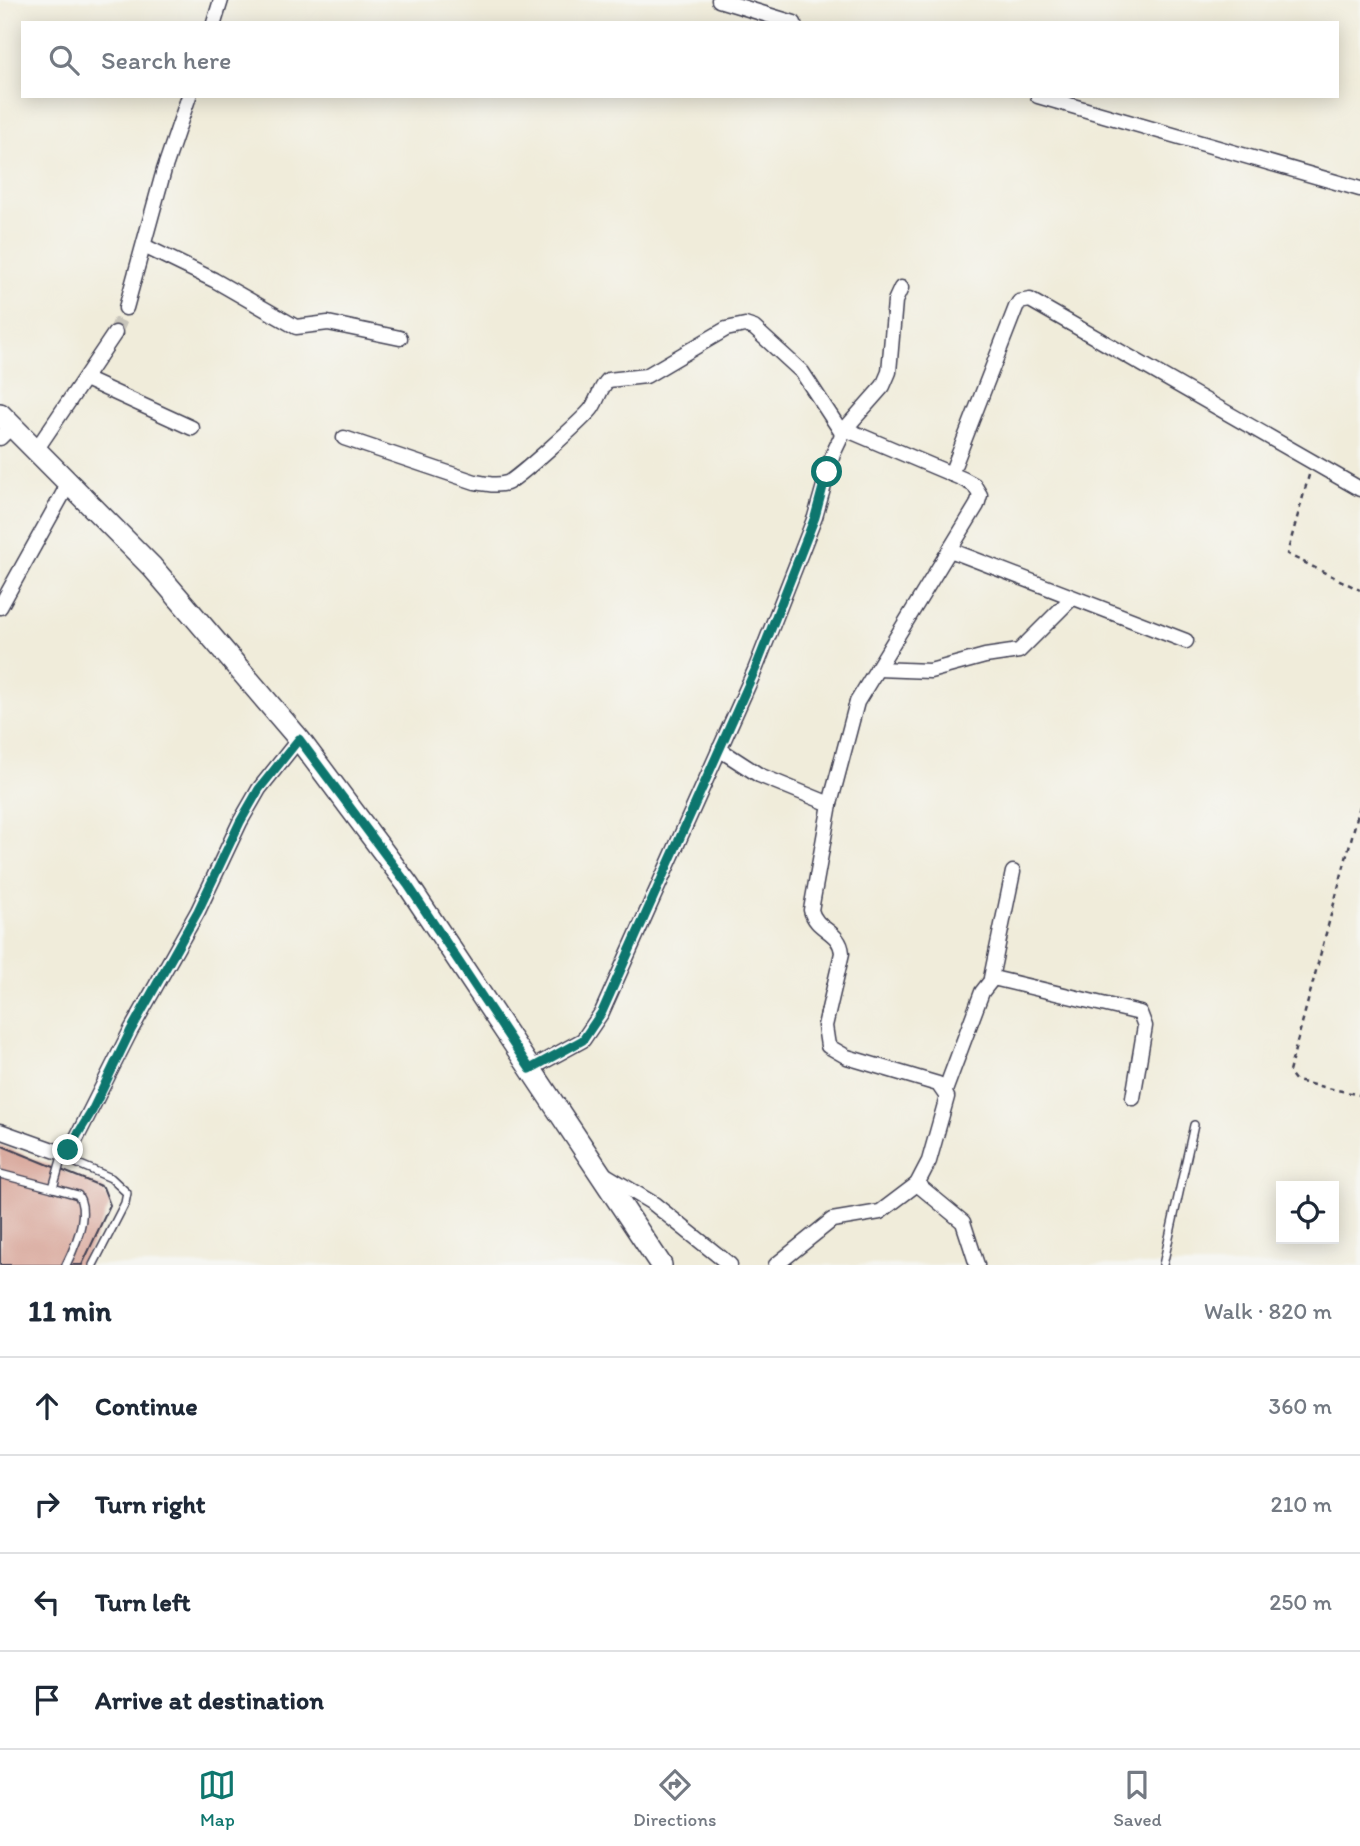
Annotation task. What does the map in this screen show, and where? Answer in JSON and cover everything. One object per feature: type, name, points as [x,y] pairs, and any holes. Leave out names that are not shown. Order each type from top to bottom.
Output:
[{"type":"main road","points":[[4,426],[36,450],[200,620],[299,739],[408,885],[661,1265]]},
{"type":"street","points":[[215,21],[221,0]]},
{"type":"street","points":[[719,0],[787,21]]},
{"type":"street","points":[[127,308],[164,170],[188,98]]},
{"type":"street","points":[[1045,98],[1360,189]]},
{"type":"street","points":[[144,246],[215,280],[296,327],[328,323],[400,338]]},
{"type":"street","points":[[530,1069],[569,1049],[593,1028],[755,670],[815,517],[827,472],[844,431],[883,386],[889,372],[893,317],[901,288]]},
{"type":"street","points":[[951,474],[1016,307],[1024,300],[1035,303],[1360,489]]},
{"type":"street","points":[[344,438],[475,482],[494,485],[509,483],[523,474],[590,410],[608,380],[646,376],[736,325],[754,328],[802,372],[844,431],[974,485],[980,495],[950,550],[857,702],[830,804],[811,910],[813,919],[836,935],[841,943],[842,953],[825,1026],[828,1045],[847,1057],[932,1082],[946,1091]]},
{"type":"street","points":[[36,450],[115,333]]},
{"type":"street","points":[[85,379],[192,428]]},
{"type":"street","points":[[0,607],[69,483]]},
{"type":"street","points":[[950,550],[1186,641]]},
{"type":"street","points":[[877,669],[943,669],[985,656],[1019,651],[1072,598]]},
{"type":"street","points":[[0,1130],[63,1155],[72,1147],[131,1030],[198,911],[240,822],[259,789],[299,739]]},
{"type":"street","points":[[719,749],[759,775],[830,804]]},
{"type":"street","points":[[776,1265],[832,1220],[880,1212],[917,1184],[929,1161],[945,1106],[946,1091],[982,992],[991,978],[1013,872]]},
{"type":"street","points":[[991,978],[1140,1013],[1144,1026],[1132,1098]]},
{"type":"street","points":[[599,1171],[654,1204],[730,1265]]},
{"type":"street","points":[[917,1184],[962,1222],[977,1265]]},
{"type":"lane","points":[[1163,1265],[1194,1125]]},
{"type":"lane","points":[[53,1188],[63,1155],[111,1178],[127,1193],[125,1203],[93,1265]]},
{"type":"lane","points":[[0,1174],[78,1195],[82,1201],[79,1229],[66,1265]]},
{"type":"path","points":[[1313,462],[1287,554],[1294,560],[1360,590]]},
{"type":"path","points":[[1360,807],[1289,1072],[1296,1081],[1360,1095]]},
{"type":"building","points":[[0,1145],[103,1187],[110,1205],[82,1265],[0,1265]]},
{"type":"tunnel","points":[[115,333],[126,308]]},
{"type":"route","points":[[68,1150],[92,1111],[111,1067],[198,911],[240,822],[259,789],[299,739],[408,885],[530,1069],[583,1040],[602,1012],[755,670],[815,517],[827,472]]}]
